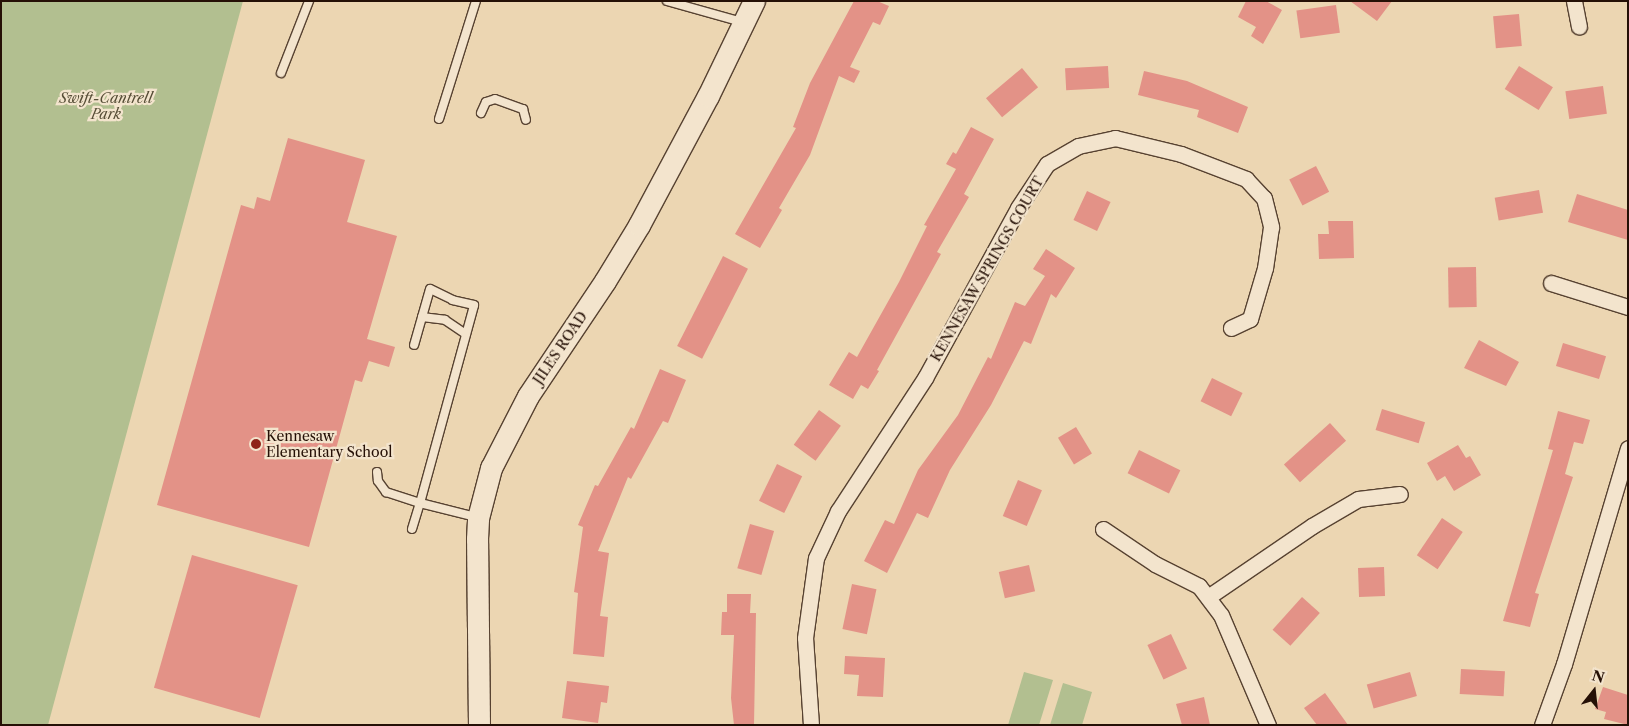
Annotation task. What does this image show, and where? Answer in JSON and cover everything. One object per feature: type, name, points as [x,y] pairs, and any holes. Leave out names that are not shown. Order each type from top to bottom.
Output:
[{"type":"street","name":"JILES ROAD","points":[[480,725],[476,593],[478,518],[491,468],[513,420],[639,225],[754,1]]},
{"type":"street","points":[[1574,1],[1579,27]]},
{"type":"street","name":"KENNESAW SPRINGS COURT","points":[[811,725],[805,638],[816,558],[838,511],[925,378],[1018,208],[1047,164],[1078,146],[1115,138],[1181,154],[1246,179],[1264,198],[1271,227],[1265,268],[1250,319],[1231,328]]},
{"type":"street","points":[[1551,282],[1628,307]]},
{"type":"street","points":[[1542,725],[1564,664],[1628,448]]},
{"type":"street","points":[[1208,598],[1312,526],[1358,499],[1400,494]]},
{"type":"street","points":[[1103,529],[1155,564],[1200,586],[1221,615],[1268,725]]},
{"type":"lane","points":[[281,73],[309,1]]},
{"type":"lane","points":[[439,119],[476,1]]},
{"type":"lane","points":[[667,1],[744,23]]},
{"type":"lane","points":[[481,113],[486,102],[495,99],[523,108],[526,120]]},
{"type":"lane","points":[[412,529],[474,305],[452,300],[430,289],[414,345]]},
{"type":"lane","points":[[422,317],[445,320],[466,334]]},
{"type":"lane","points":[[377,472],[378,481],[386,492],[478,518]]},
{"type":"green space","name":"Swift-Cantrell Park","points":[[1,1],[243,1],[48,725],[1,725]]},
{"type":"green space","points":[[1024,672],[1053,680],[1039,725],[1008,725]]},
{"type":"green space","points":[[1063,683],[1092,692],[1082,725],[1050,725]]},
{"type":"building","points":[[854,1],[877,1],[889,6],[880,25],[873,22],[850,67],[860,71],[854,83],[839,76],[810,155],[779,208],[782,210],[760,248],[735,234],[796,128],[793,127],[810,83]]},
{"type":"building","points":[[1246,1],[1266,1],[1282,10],[1263,44],[1251,36],[1256,27],[1238,17]]},
{"type":"building","points":[[1350,1],[1392,1],[1377,21]]},
{"type":"building","points":[[1336,5],[1340,33],[1300,38],[1296,11]]},
{"type":"building","points":[[1519,14],[1522,46],[1496,48],[1493,16]]},
{"type":"building","points":[[1108,66],[1109,88],[1066,90],[1065,68]]},
{"type":"building","points":[[1519,66],[1553,87],[1539,110],[1505,89]]},
{"type":"building","points":[[1022,68],[1038,87],[1002,117],[986,98]]},
{"type":"building","points":[[1144,71],[1187,81],[1248,107],[1238,133],[1197,117],[1199,110],[1138,95]]},
{"type":"building","points":[[1603,86],[1607,114],[1569,119],[1565,91]]},
{"type":"building","points":[[971,127],[994,139],[964,194],[969,197],[937,252],[941,254],[877,370],[879,371],[868,389],[861,385],[853,399],[829,385],[849,352],[857,357],[899,282],[927,226],[924,225],[956,169],[946,164],[953,152],[956,154]]},
{"type":"building","name":"Kennesaw Elementary School","points":[[288,138],[365,160],[347,222],[397,236],[367,339],[395,347],[389,367],[369,361],[362,382],[355,380],[309,547],[157,505],[241,205],[254,209],[257,197],[270,201]]},
{"type":"building","points":[[1316,166],[1329,192],[1302,205],[1289,180]]},
{"type":"building","points":[[1539,190],[1543,213],[1499,220],[1495,198]]},
{"type":"building","points":[[1087,191],[1111,202],[1097,231],[1073,220]]},
{"type":"building","points":[[1577,194],[1628,210],[1628,240],[1568,222]]},
{"type":"building","points":[[1328,221],[1353,221],[1354,258],[1319,259],[1318,234],[1329,234]]},
{"type":"building","points":[[1046,249],[1075,268],[1056,298],[1051,294],[1031,344],[1024,341],[991,405],[950,470],[928,518],[917,513],[887,573],[864,561],[885,520],[894,524],[918,470],[958,415],[988,357],[991,359],[1015,302],[1025,306],[1045,276],[1033,269]]},
{"type":"building","points":[[723,256],[748,269],[702,359],[677,346]]},
{"type":"building","points":[[1448,267],[1476,267],[1477,307],[1449,307]]},
{"type":"building","points":[[1479,340],[1519,362],[1506,386],[1464,368]]},
{"type":"building","points":[[1563,343],[1606,356],[1599,379],[1556,366]]},
{"type":"building","points":[[660,369],[686,380],[668,423],[663,421],[631,479],[628,477],[598,551],[609,553],[600,616],[608,617],[604,657],[573,654],[578,593],[574,592],[583,527],[578,525],[595,485],[598,486],[631,427],[634,429]]},
{"type":"building","points":[[1212,378],[1243,393],[1231,416],[1201,401]]},
{"type":"building","points":[[1382,409],[1425,422],[1419,443],[1376,430]]},
{"type":"building","points":[[819,410],[841,426],[816,461],[794,445]]},
{"type":"building","points":[[1558,411],[1590,420],[1583,444],[1574,442],[1565,474],[1573,477],[1535,593],[1539,594],[1530,627],[1503,621],[1553,450],[1548,449]]},
{"type":"building","points":[[1330,423],[1346,441],[1300,482],[1284,464]]},
{"type":"building","points":[[1076,427],[1092,454],[1074,464],[1058,438]]},
{"type":"building","points":[[1458,445],[1466,458],[1470,456],[1481,475],[1454,491],[1445,476],[1437,481],[1427,463]]},
{"type":"building","points":[[1139,450],[1180,470],[1169,494],[1128,473]]},
{"type":"building","points":[[777,464],[802,476],[784,513],[759,501]]},
{"type":"building","points":[[1018,480],[1042,490],[1027,526],[1003,516]]},
{"type":"building","points":[[1442,518],[1463,532],[1438,569],[1417,555]]},
{"type":"building","points":[[750,524],[774,531],[761,575],[737,568]]},
{"type":"building","points":[[192,555],[298,585],[260,718],[154,688]]},
{"type":"building","points":[[1029,565],[1035,591],[1005,598],[999,572]]},
{"type":"building","points":[[1384,567],[1385,596],[1359,597],[1358,568]]},
{"type":"building","points":[[852,584],[876,589],[867,634],[842,629]]},
{"type":"building","points":[[727,594],[751,594],[750,613],[756,613],[754,725],[734,725],[731,698],[734,635],[721,635],[722,612],[727,612]]},
{"type":"building","points":[[1302,597],[1320,613],[1290,646],[1273,630]]},
{"type":"building","points":[[1171,634],[1187,668],[1163,679],[1147,645]]},
{"type":"building","points":[[845,656],[885,658],[883,697],[857,696],[859,675],[844,674]]},
{"type":"building","points":[[1461,669],[1505,671],[1504,696],[1460,694]]},
{"type":"building","points":[[1410,672],[1417,696],[1374,708],[1367,684]]},
{"type":"building","points":[[567,681],[609,686],[607,703],[601,702],[598,723],[562,718]]},
{"type":"building","points":[[1603,687],[1628,695],[1628,725],[1604,719],[1606,712],[1595,709]]},
{"type":"building","points":[[1325,693],[1348,725],[1317,725],[1304,708]]},
{"type":"building","points":[[1204,697],[1210,725],[1182,725],[1176,704]]},
{"type":"place","name":"Kennesaw Elementary School","points":[[256,444]]}]
